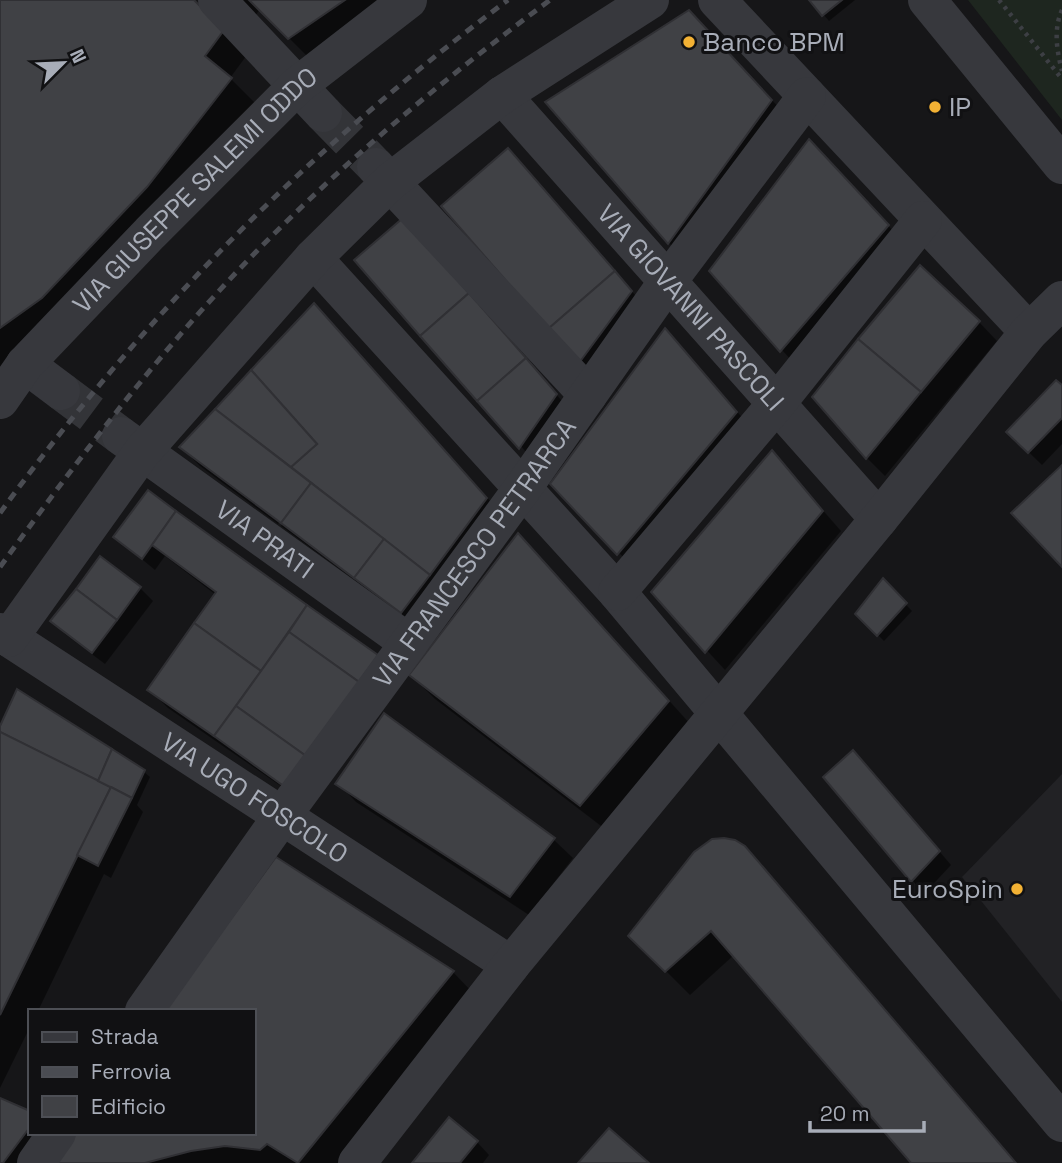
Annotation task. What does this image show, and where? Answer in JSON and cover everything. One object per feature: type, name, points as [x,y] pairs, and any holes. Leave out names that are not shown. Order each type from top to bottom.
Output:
[{"type":"street","name":"VIA GIUSEPPE SALEMI ODDO","points":[[0,400],[25,364],[150,233],[310,99],[408,0]]},
{"type":"street","points":[[5,635],[132,444],[313,258],[383,175],[650,0]]},
{"type":"street","points":[[718,0],[1029,332]]},
{"type":"street","points":[[928,0],[1062,165]]},
{"type":"street","points":[[228,4],[310,99]]},
{"type":"street","name":"VIA GIOVANNI PASCOLI","points":[[502,95],[879,519]]},
{"type":"street","name":"VIA FRANCESCO PETRARCA","points":[[145,1009],[282,816],[522,489],[668,281],[807,96]]},
{"type":"street","points":[[383,175],[588,395]]},
{"type":"street","points":[[617,592],[777,403],[923,220]]},
{"type":"street","points":[[313,258],[617,592],[1062,1123]]},
{"type":"street","points":[[356,1163],[512,965],[879,519],[1029,332],[1062,300]]},
{"type":"street","points":[[25,364],[61,391]]},
{"type":"street","name":"VIA PRATI","points":[[132,444],[409,643]]},
{"type":"street","name":"VIA UGO FOSCOLO","points":[[5,635],[512,965]]},
{"type":"street","points":[[36,1163],[56,1135]]},
{"type":"path","points":[[999,0],[1062,79]]},
{"type":"path","points":[[1062,10],[1058,18],[1056,48],[1062,71]]},
{"type":"shaded area","points":[[968,0],[1062,0],[1062,120]]},
{"type":"shaded area","name":"EuroSpin","points":[[1062,774],[1062,1002],[962,877]]},
{"type":"building","points":[[0,0],[194,0],[224,30],[205,56],[232,78],[147,187],[42,298],[0,328]]},
{"type":"building","points":[[249,0],[345,0],[288,39]]},
{"type":"building","points":[[809,0],[842,0],[822,16]]},
{"type":"building","points":[[689,10],[772,100],[668,244],[545,102]]},
{"type":"building","points":[[809,139],[889,225],[780,352],[709,271]]},
{"type":"building","points":[[508,148],[615,271],[548,329],[441,206]]},
{"type":"building","points":[[403,218],[469,293],[420,336],[354,260]]},
{"type":"building","points":[[920,265],[980,321],[921,392],[858,339]]},
{"type":"building","points":[[615,271],[632,291],[579,363],[548,329]]},
{"type":"building","points":[[469,293],[526,358],[477,401],[420,336]]},
{"type":"building","points":[[314,303],[487,498],[430,575],[291,467],[317,444],[251,370]]},
{"type":"building","points":[[665,328],[737,412],[617,555],[550,484]]},
{"type":"building","points":[[858,339],[921,392],[866,459],[812,397]]},
{"type":"building","points":[[526,358],[557,394],[519,449],[477,401]]},
{"type":"building","points":[[251,370],[317,444],[291,467],[215,409]]},
{"type":"building","points":[[1056,380],[1062,385],[1062,418],[1028,453],[1006,432]]},
{"type":"building","points":[[215,409],[311,483],[281,523],[179,447]]},
{"type":"building","points":[[772,450],[823,511],[705,653],[651,592]]},
{"type":"building","points":[[1062,465],[1062,567],[1011,513]]},
{"type":"building","points":[[311,483],[384,539],[354,578],[281,523]]},
{"type":"building","points":[[148,490],[176,511],[142,559],[113,537]]},
{"type":"building","points":[[176,511],[307,605],[261,671],[194,623],[216,592],[152,545]]},
{"type":"building","points":[[518,533],[669,701],[580,806],[409,675]]},
{"type":"building","points":[[384,539],[430,575],[401,613],[354,578]]},
{"type":"building","points":[[100,556],[141,587],[117,620],[76,589]]},
{"type":"building","points":[[883,578],[907,603],[877,636],[855,614]]},
{"type":"building","points":[[76,589],[117,620],[92,653],[50,621]]},
{"type":"building","points":[[307,605],[378,655],[359,682],[289,632]]},
{"type":"building","points":[[194,623],[261,671],[214,736],[147,690]]},
{"type":"building","points":[[289,632],[359,682],[306,756],[236,706]]},
{"type":"building","points":[[17,689],[112,749],[98,781],[0,732],[0,726]]},
{"type":"building","points":[[236,706],[306,756],[285,787],[214,736]]},
{"type":"building","points":[[384,713],[555,838],[510,897],[335,784]]},
{"type":"building","points":[[0,732],[111,787],[0,1015]]},
{"type":"building","points":[[112,749],[145,770],[132,798],[98,781]]},
{"type":"building","points":[[853,750],[940,851],[911,882],[823,777]]},
{"type":"building","points":[[111,787],[132,798],[98,866],[77,855]]},
{"type":"building","points":[[724,838],[745,846],[1016,1163],[911,1163],[711,931],[665,972],[628,936],[694,852],[712,839]]},
{"type":"building","points":[[276,857],[454,971],[298,1163],[267,1144],[260,1150],[225,1146],[191,1151],[145,1163],[52,1163],[72,1135],[256,1135],[256,1009],[164,1009]]},
{"type":"building","points":[[0,1098],[28,1110],[28,1130],[3,1163],[0,1163]]},
{"type":"building","points":[[449,1117],[478,1141],[460,1163],[412,1163]]},
{"type":"building","points":[[609,1128],[649,1163],[578,1163]]},
{"type":"tunnel","points":[[323,113],[376,167]]},
{"type":"tunnel","points":[[61,391],[121,436]]},
{"type":"railway","points":[[0,513],[112,370],[234,237],[366,114],[508,0]]},
{"type":"railway","points":[[0,567],[134,390],[169,347],[244,265],[314,195],[379,136],[446,80],[550,0]]},
{"type":"place","name":"Banco BPM","points":[[689,42]]},
{"type":"place","name":"IP","points":[[935,107]]},
{"type":"place","name":"EuroSpin","points":[[1017,889]]}]
